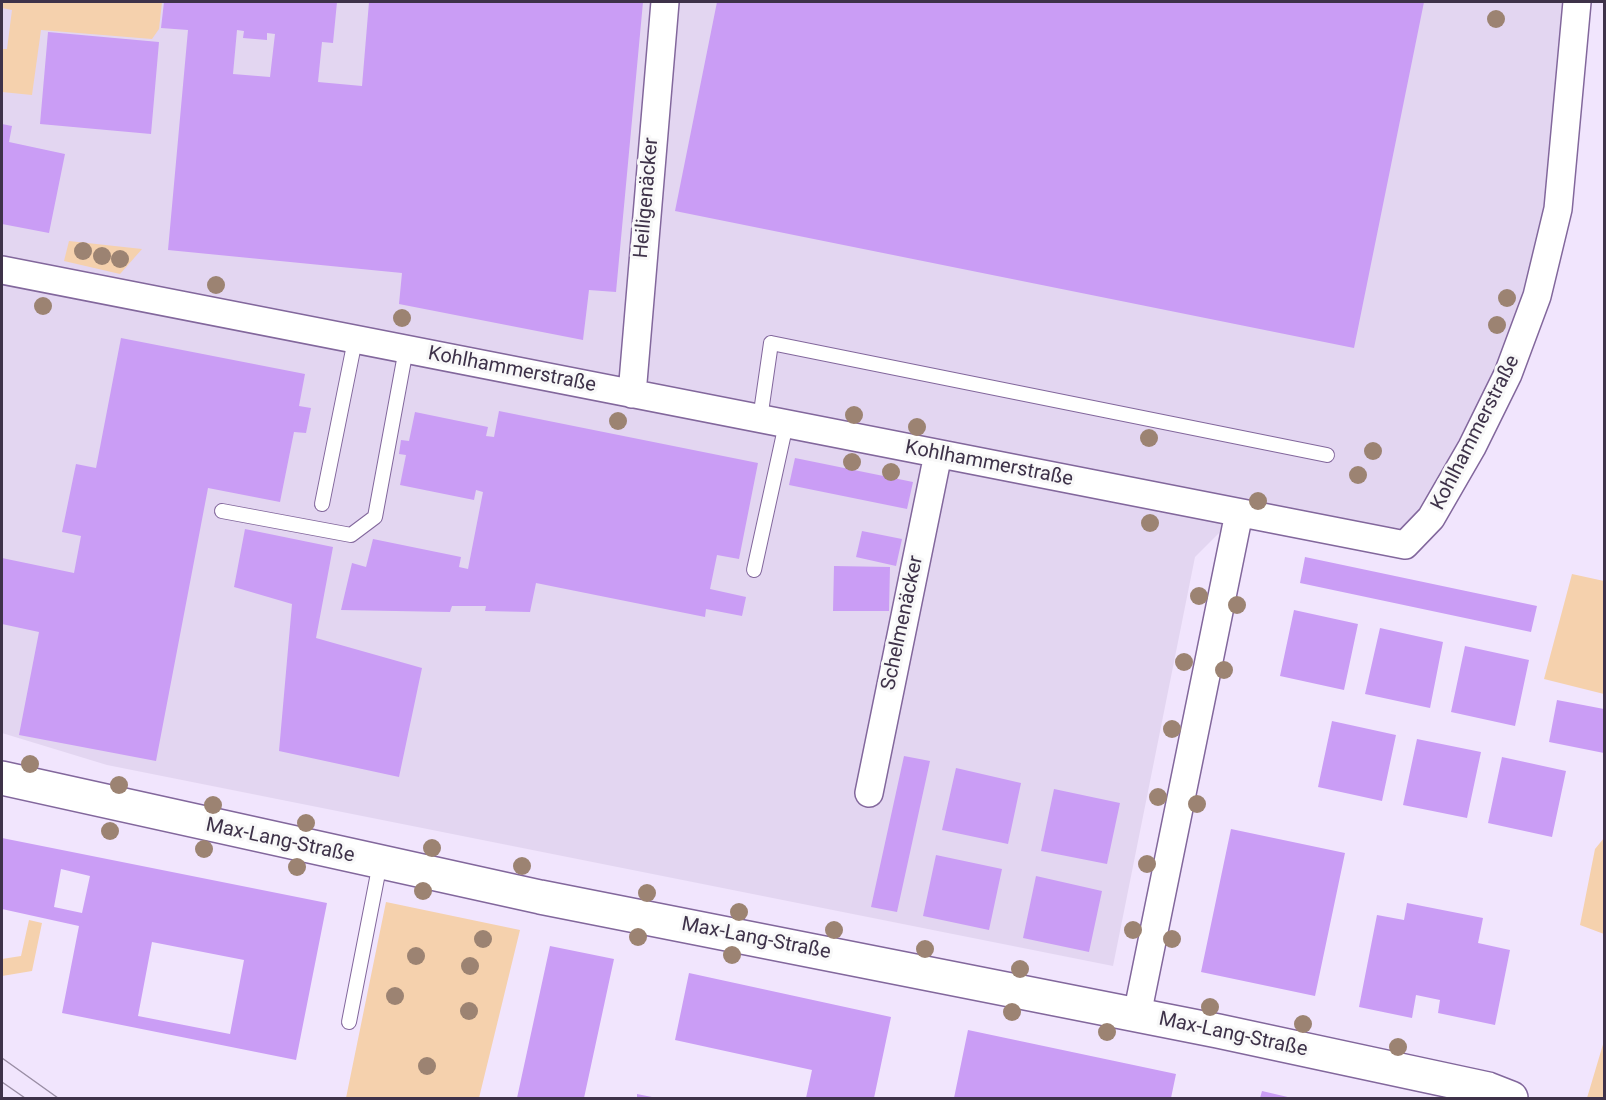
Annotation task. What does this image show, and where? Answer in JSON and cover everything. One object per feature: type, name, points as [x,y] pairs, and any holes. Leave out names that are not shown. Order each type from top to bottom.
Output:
[{"type":"main road","name":"Max-Lang-Straße","points":[[2,778],[380,863],[1137,1015],[1488,1089],[1511,1098]]},
{"type":"street","name":"Heiligenäcker","points":[[632,394],[665,2]]},
{"type":"street","name":"Kohlhammerstraße","points":[[2,270],[1405,545],[1431,518],[1472,447],[1508,374],[1526,331],[1547,265],[1558,209],[1577,2]]},
{"type":"street","name":"Schelmenäcker","points":[[869,793],[938,454]]},
{"type":"street","points":[[1137,1015],[1239,513]]},
{"type":"lane","points":[[322,504],[355,339]]},
{"type":"lane","points":[[760,419],[771,343],[1327,454]]},
{"type":"lane","points":[[222,511],[351,535],[375,517],[406,350]]},
{"type":"lane","points":[[754,570],[786,424]]},
{"type":"lane","points":[[349,1022],[380,863]]},
{"type":"shaded area","points":[[2,2],[1577,2],[1547,265],[1420,533],[1239,513],[1195,557],[1113,966],[107,765],[2,733]]},
{"type":"shaded area","points":[[2,2],[162,2],[159,29],[152,39],[41,30],[32,95],[2,92],[2,49],[7,49],[12,10],[2,8]]},
{"type":"shaded area","points":[[69,241],[142,249],[120,274],[64,261]]},
{"type":"shaded area","points":[[1572,574],[1604,581],[1604,694],[1544,679]]},
{"type":"shaded area","points":[[1604,838],[1604,934],[1580,925],[1595,849]]},
{"type":"shaded area","points":[[386,902],[520,930],[479,1098],[346,1098]]},
{"type":"shaded area","points":[[29,920],[42,923],[32,971],[2,976],[2,959],[21,956]]},
{"type":"shaded area","points":[[1604,1041],[1604,1098],[1587,1098]]},
{"type":"building","points":[[164,2],[337,2],[333,43],[322,42],[318,82],[362,86],[369,2],[643,2],[616,292],[589,290],[583,340],[399,304],[402,273],[168,250],[188,30],[161,28]],"holes":[[[237,30],[244,31],[243,38],[267,40],[267,33],[275,34],[270,77],[233,74]]]},
{"type":"building","points":[[717,2],[1424,2],[1354,348],[675,211]]},
{"type":"building","points":[[48,32],[159,42],[151,134],[40,124]]},
{"type":"building","points":[[2,124],[12,126],[9,142],[65,154],[49,233],[2,224]]},
{"type":"building","points":[[121,338],[305,374],[299,406],[311,408],[306,433],[294,432],[280,502],[208,488],[156,761],[19,735],[39,632],[2,624],[2,558],[74,573],[81,536],[62,532],[76,464],[96,468]]},
{"type":"building","points":[[499,411],[758,463],[739,559],[717,555],[710,589],[746,597],[742,616],[706,609],[705,617],[536,583],[530,612],[485,611],[486,606],[452,606],[450,612],[341,610],[352,563],[366,567],[373,539],[461,557],[459,567],[468,569],[483,492],[476,490],[474,500],[400,485],[406,455],[399,454],[401,440],[409,441],[415,412],[488,427],[486,436],[494,437]]},
{"type":"building","points":[[795,458],[913,482],[907,509],[789,485]]},
{"type":"building","points":[[245,529],[333,547],[316,638],[422,668],[399,777],[279,751],[292,604],[234,587]]},
{"type":"building","points":[[862,531],[902,539],[896,566],[856,557]]},
{"type":"building","points":[[1305,557],[1537,606],[1531,632],[1300,583]]},
{"type":"building","points":[[834,566],[890,567],[889,611],[833,611]]},
{"type":"building","points":[[1294,610],[1358,624],[1344,690],[1280,676]]},
{"type":"building","points":[[1380,628],[1443,642],[1430,708],[1365,694]]},
{"type":"building","points":[[1465,646],[1529,660],[1515,726],[1451,712]]},
{"type":"building","points":[[1557,700],[1604,709],[1604,753],[1549,742]]},
{"type":"building","points":[[1332,721],[1396,735],[1382,801],[1318,787]]},
{"type":"building","points":[[1417,739],[1481,752],[1467,818],[1403,805]]},
{"type":"building","points":[[904,756],[930,761],[897,912],[871,907]]},
{"type":"building","points":[[1502,757],[1566,771],[1552,837],[1488,823]]},
{"type":"building","points":[[956,768],[1021,783],[1008,844],[942,830]]},
{"type":"building","points":[[1054,789],[1120,803],[1107,864],[1041,851]]},
{"type":"building","points":[[1231,829],[1345,853],[1315,996],[1201,972]]},
{"type":"building","points":[[2,838],[327,903],[296,1060],[62,1013],[79,926],[2,909]],"holes":[[[61,869],[90,876],[82,913],[54,907]],[[152,942],[244,960],[230,1034],[138,1016]]]},
{"type":"building","points":[[936,855],[1002,869],[989,930],[923,916]]},
{"type":"building","points":[[1036,876],[1102,891],[1089,952],[1023,938]]},
{"type":"building","points":[[1407,903],[1483,918],[1478,943],[1510,950],[1495,1025],[1438,1013],[1440,1000],[1416,995],[1412,1018],[1359,1007],[1377,915],[1404,920]]},
{"type":"building","points":[[550,946],[614,959],[584,1098],[517,1098]]},
{"type":"building","points":[[689,973],[891,1017],[874,1098],[806,1098],[812,1070],[675,1040]]},
{"type":"building","points":[[968,1030],[1176,1074],[1171,1098],[954,1098]]},
{"type":"building","points":[[1262,1091],[1292,1098],[1260,1098]]},
{"type":"building","points":[[637,1094],[652,1097],[652,1098],[637,1098]]},
{"type":"tram line","points":[[2,1058],[58,1098]]},
{"type":"tram line","points":[[2,1082],[25,1098]]}]
